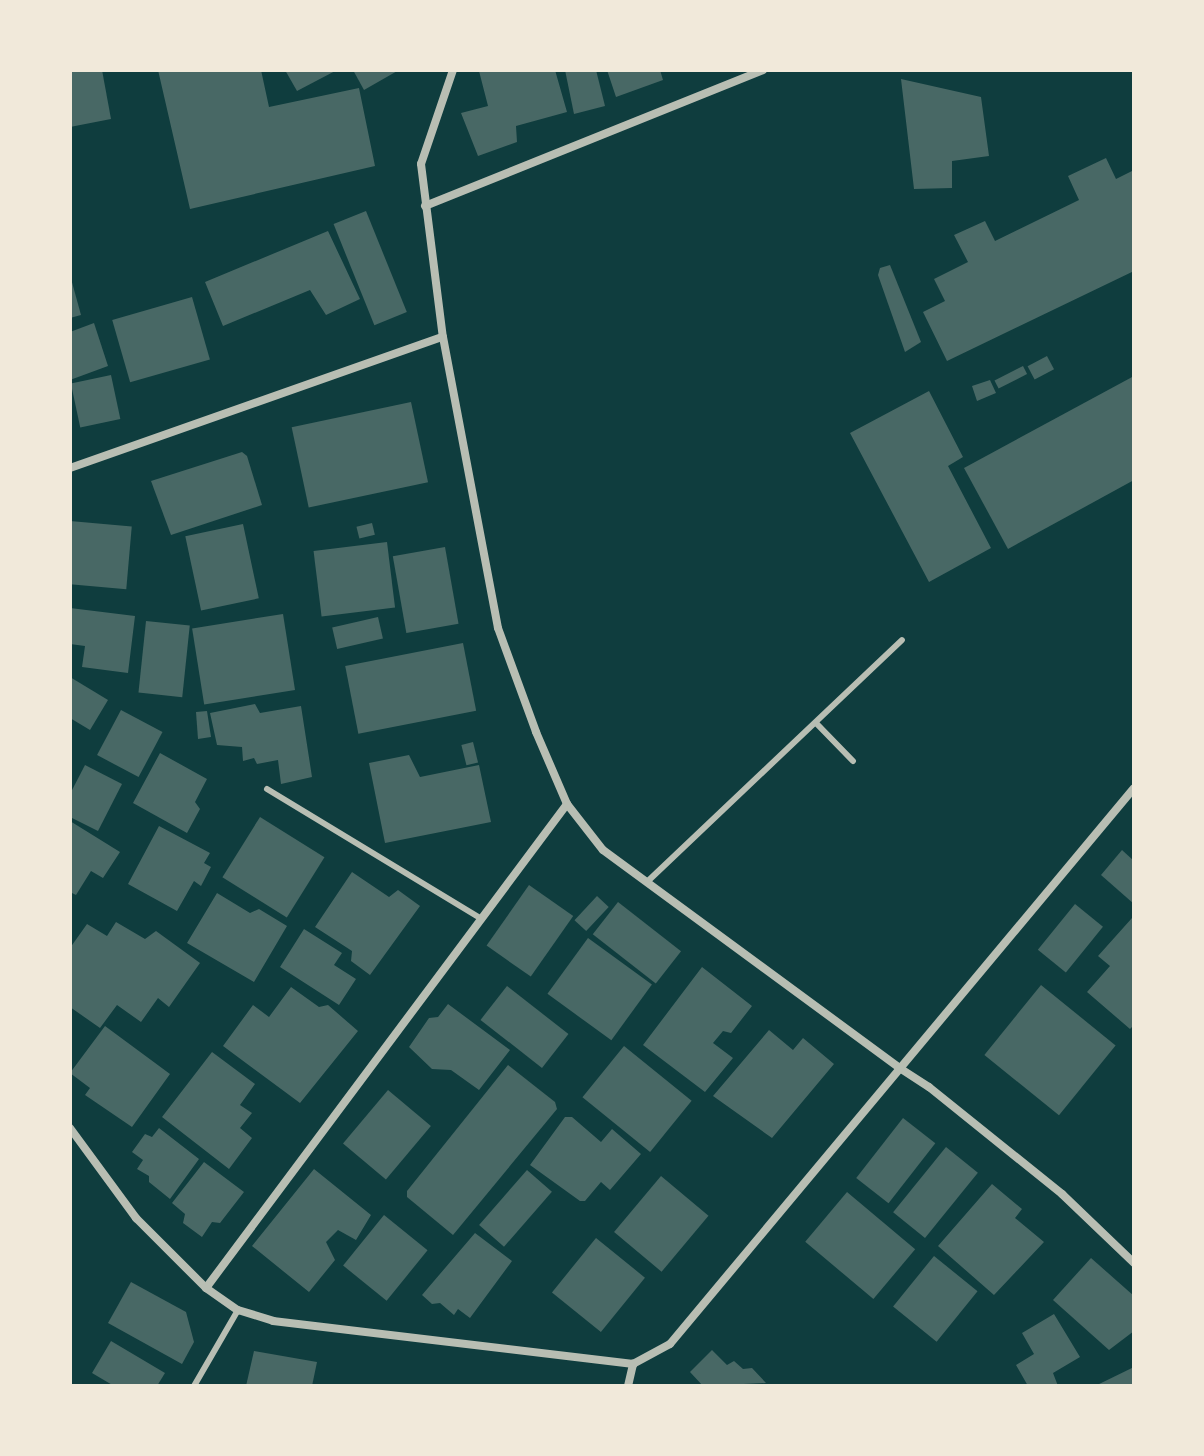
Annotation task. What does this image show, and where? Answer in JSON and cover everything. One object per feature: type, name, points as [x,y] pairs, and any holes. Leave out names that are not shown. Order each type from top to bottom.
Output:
[{"type":"street","points":[[453,70],[421,164],[443,337],[498,628],[536,732],[567,804],[603,850],[929,1087],[1062,1194],[1134,1263]]},
{"type":"street","points":[[425,206],[763,70]]},
{"type":"street","points":[[70,468],[443,337]]},
{"type":"street","points":[[70,1128],[136,1218],[206,1288],[238,1310],[273,1321],[633,1364],[670,1344],[898,1067],[1134,788]]},
{"type":"street","points":[[206,1288],[567,804]]},
{"type":"street","points":[[628,1386],[633,1364]]},
{"type":"lane","points":[[648,881],[902,640]]},
{"type":"lane","points":[[816,723],[853,761]]},
{"type":"lane","points":[[267,789],[482,919]]},
{"type":"lane","points":[[194,1386],[238,1310]]},
{"type":"building","points":[[70,70],[102,70],[111,119],[70,127]]},
{"type":"building","points":[[158,70],[261,70],[269,107],[359,88],[375,166],[190,209]]},
{"type":"building","points":[[285,70],[337,70],[297,91]]},
{"type":"building","points":[[353,70],[399,70],[364,90]]},
{"type":"building","points":[[555,70],[567,112],[516,126],[517,142],[478,156],[461,113],[488,106],[479,71]]},
{"type":"building","points":[[565,70],[596,70],[605,106],[574,114]]},
{"type":"building","points":[[607,70],[660,70],[663,80],[616,97]]},
{"type":"building","points":[[901,79],[981,97],[989,156],[952,161],[952,188],[914,189]]},
{"type":"building","points":[[1106,158],[1116,179],[1134,170],[1134,271],[947,361],[923,312],[945,301],[934,279],[968,262],[954,235],[985,221],[995,241],[1079,200],[1068,176]]},
{"type":"building","points":[[366,211],[407,312],[374,325],[334,224]]},
{"type":"building","points":[[328,231],[360,299],[326,315],[310,290],[223,326],[205,282]]},
{"type":"building","points":[[890,265],[921,342],[905,352],[878,275],[880,268]]},
{"type":"building","points":[[70,275],[81,315],[70,318]]},
{"type":"building","points":[[192,297],[210,359],[130,382],[112,320]]},
{"type":"building","points":[[94,323],[108,366],[70,380],[70,332]]},
{"type":"building","points":[[1047,356],[1054,369],[1035,380],[1028,366]]},
{"type":"building","points":[[1023,366],[1027,374],[999,389],[994,381]]},
{"type":"building","points":[[111,375],[120,419],[80,428],[71,384]]},
{"type":"building","points":[[1134,376],[1134,480],[1008,549],[964,468]]},
{"type":"building","points":[[990,380],[996,393],[977,401],[972,386]]},
{"type":"building","points":[[929,391],[963,457],[948,466],[991,548],[929,582],[850,433]]},
{"type":"building","points":[[411,402],[428,482],[309,508],[292,427]]},
{"type":"building","points":[[242,452],[247,456],[262,505],[171,535],[151,481]]},
{"type":"building","points":[[70,521],[132,526],[126,589],[70,584]]},
{"type":"building","points":[[372,523],[375,535],[359,539],[356,527]]},
{"type":"building","points":[[243,524],[259,598],[201,611],[185,536]]},
{"type":"building","points":[[387,542],[395,608],[322,617],[314,551]]},
{"type":"building","points":[[445,547],[459,624],[406,633],[393,556]]},
{"type":"building","points":[[70,608],[135,616],[128,673],[82,667],[85,646],[70,644]]},
{"type":"building","points":[[283,614],[295,690],[204,704],[192,628]]},
{"type":"building","points":[[378,617],[383,638],[337,649],[332,628]]},
{"type":"building","points":[[146,621],[190,626],[182,697],[138,693]]},
{"type":"building","points":[[463,643],[476,711],[358,734],[345,666]]},
{"type":"building","points":[[70,677],[108,700],[90,730],[70,718]]},
{"type":"building","points":[[255,704],[260,713],[301,706],[312,777],[281,784],[278,760],[257,764],[254,758],[243,761],[242,747],[217,745],[210,713]]},
{"type":"building","points":[[121,710],[162,732],[139,777],[97,755]]},
{"type":"building","points":[[207,711],[211,737],[198,739],[196,712]]},
{"type":"building","points":[[473,742],[478,762],[466,765],[461,745]]},
{"type":"building","points":[[160,753],[207,779],[195,802],[200,809],[187,833],[133,803]]},
{"type":"building","points":[[409,755],[420,777],[479,765],[491,822],[385,843],[369,763]]},
{"type":"building","points":[[85,765],[122,784],[98,831],[70,817],[70,794]]},
{"type":"building","points":[[260,817],[324,857],[287,917],[222,877]]},
{"type":"building","points":[[70,821],[120,852],[103,878],[91,871],[76,895],[70,892]]},
{"type":"building","points":[[159,826],[210,853],[204,863],[211,867],[201,886],[194,881],[177,911],[128,884]]},
{"type":"building","points":[[1122,850],[1134,861],[1134,904],[1101,875]]},
{"type":"building","points":[[352,872],[389,897],[398,890],[420,906],[370,975],[351,961],[352,951],[315,927]]},
{"type":"building","points":[[529,885],[573,916],[531,977],[487,946]]},
{"type":"building","points":[[217,893],[250,913],[259,909],[287,926],[254,982],[187,943]]},
{"type":"building","points":[[597,896],[609,907],[586,931],[574,920]]},
{"type":"building","points":[[618,902],[681,951],[656,984],[593,934]]},
{"type":"building","points":[[1075,904],[1103,927],[1066,973],[1038,950]]},
{"type":"building","points":[[1132,918],[1134,1025],[1130,1029],[1087,992],[1110,966],[1098,956]]},
{"type":"building","points":[[116,922],[145,939],[156,931],[200,963],[169,1007],[158,998],[141,1022],[117,1005],[100,1028],[70,1007],[70,948],[87,924],[107,936]]},
{"type":"building","points":[[304,929],[342,953],[334,965],[356,979],[339,1005],[280,967]]},
{"type":"building","points":[[588,938],[652,984],[611,1040],[547,994]]},
{"type":"building","points":[[702,967],[752,1006],[731,1033],[723,1031],[713,1043],[733,1058],[705,1092],[643,1045]]},
{"type":"building","points":[[1041,985],[1116,1045],[1059,1115],[984,1055]]},
{"type":"building","points":[[507,986],[568,1034],[542,1068],[481,1020]]},
{"type":"building","points":[[291,987],[319,1007],[328,1005],[358,1031],[300,1103],[223,1046],[253,1005],[269,1017]]},
{"type":"building","points":[[448,1004],[510,1050],[479,1090],[451,1070],[432,1069],[409,1047],[429,1018],[438,1017]]},
{"type":"building","points":[[105,1026],[170,1074],[132,1127],[85,1095],[90,1088],[70,1073]]},
{"type":"building","points":[[769,1030],[793,1050],[803,1038],[834,1064],[772,1138],[713,1096]]},
{"type":"building","points":[[624,1046],[692,1101],[650,1152],[582,1097]]},
{"type":"building","points":[[212,1052],[255,1084],[240,1105],[252,1113],[240,1128],[252,1138],[229,1169],[162,1117]]},
{"type":"building","points":[[508,1065],[555,1102],[557,1109],[453,1235],[407,1197],[407,1191]]},
{"type":"building","points":[[388,1090],[431,1126],[386,1180],[343,1144]]},
{"type":"building","points":[[565,1117],[572,1117],[601,1142],[612,1129],[641,1154],[610,1190],[601,1182],[585,1201],[580,1201],[530,1165]]},
{"type":"building","points":[[903,1118],[935,1143],[889,1203],[856,1178]]},
{"type":"building","points":[[159,1128],[199,1159],[170,1199],[149,1182],[149,1176],[137,1169],[143,1160],[132,1152],[145,1134],[152,1137]]},
{"type":"building","points":[[946,1147],[978,1173],[925,1238],[893,1212]]},
{"type":"building","points":[[204,1162],[244,1192],[220,1223],[212,1222],[202,1237],[183,1223],[185,1214],[172,1203]]},
{"type":"building","points":[[314,1169],[371,1215],[356,1240],[338,1230],[326,1242],[335,1260],[309,1292],[252,1246]]},
{"type":"building","points":[[527,1170],[552,1192],[504,1247],[479,1225]]},
{"type":"building","points":[[661,1176],[708,1216],[662,1272],[614,1232]]},
{"type":"building","points":[[992,1184],[1022,1209],[1015,1218],[1044,1242],[994,1295],[938,1246]]},
{"type":"building","points":[[847,1192],[915,1249],[873,1299],[805,1242]]},
{"type":"building","points":[[384,1215],[428,1250],[387,1301],[343,1266]]},
{"type":"building","points":[[475,1233],[512,1261],[470,1318],[458,1309],[454,1315],[440,1303],[432,1304],[422,1295]]},
{"type":"building","points":[[596,1238],[645,1278],[601,1332],[552,1292]]},
{"type":"building","points":[[934,1256],[978,1291],[937,1342],[893,1307]]},
{"type":"building","points":[[1091,1258],[1134,1296],[1134,1331],[1109,1350],[1053,1300]]},
{"type":"building","points":[[131,1282],[186,1312],[194,1342],[182,1364],[108,1323]]},
{"type":"building","points":[[1054,1314],[1080,1357],[1053,1373],[1058,1386],[1028,1386],[1016,1365],[1034,1354],[1022,1333]]},
{"type":"building","points":[[111,1341],[165,1373],[157,1386],[114,1386],[92,1373]]},
{"type":"building","points":[[712,1350],[727,1365],[734,1361],[743,1369],[752,1368],[766,1383],[703,1386],[690,1372]]},
{"type":"building","points":[[254,1351],[317,1362],[312,1386],[246,1386]]},
{"type":"building","points":[[1134,1367],[1134,1386],[1095,1386]]}]
